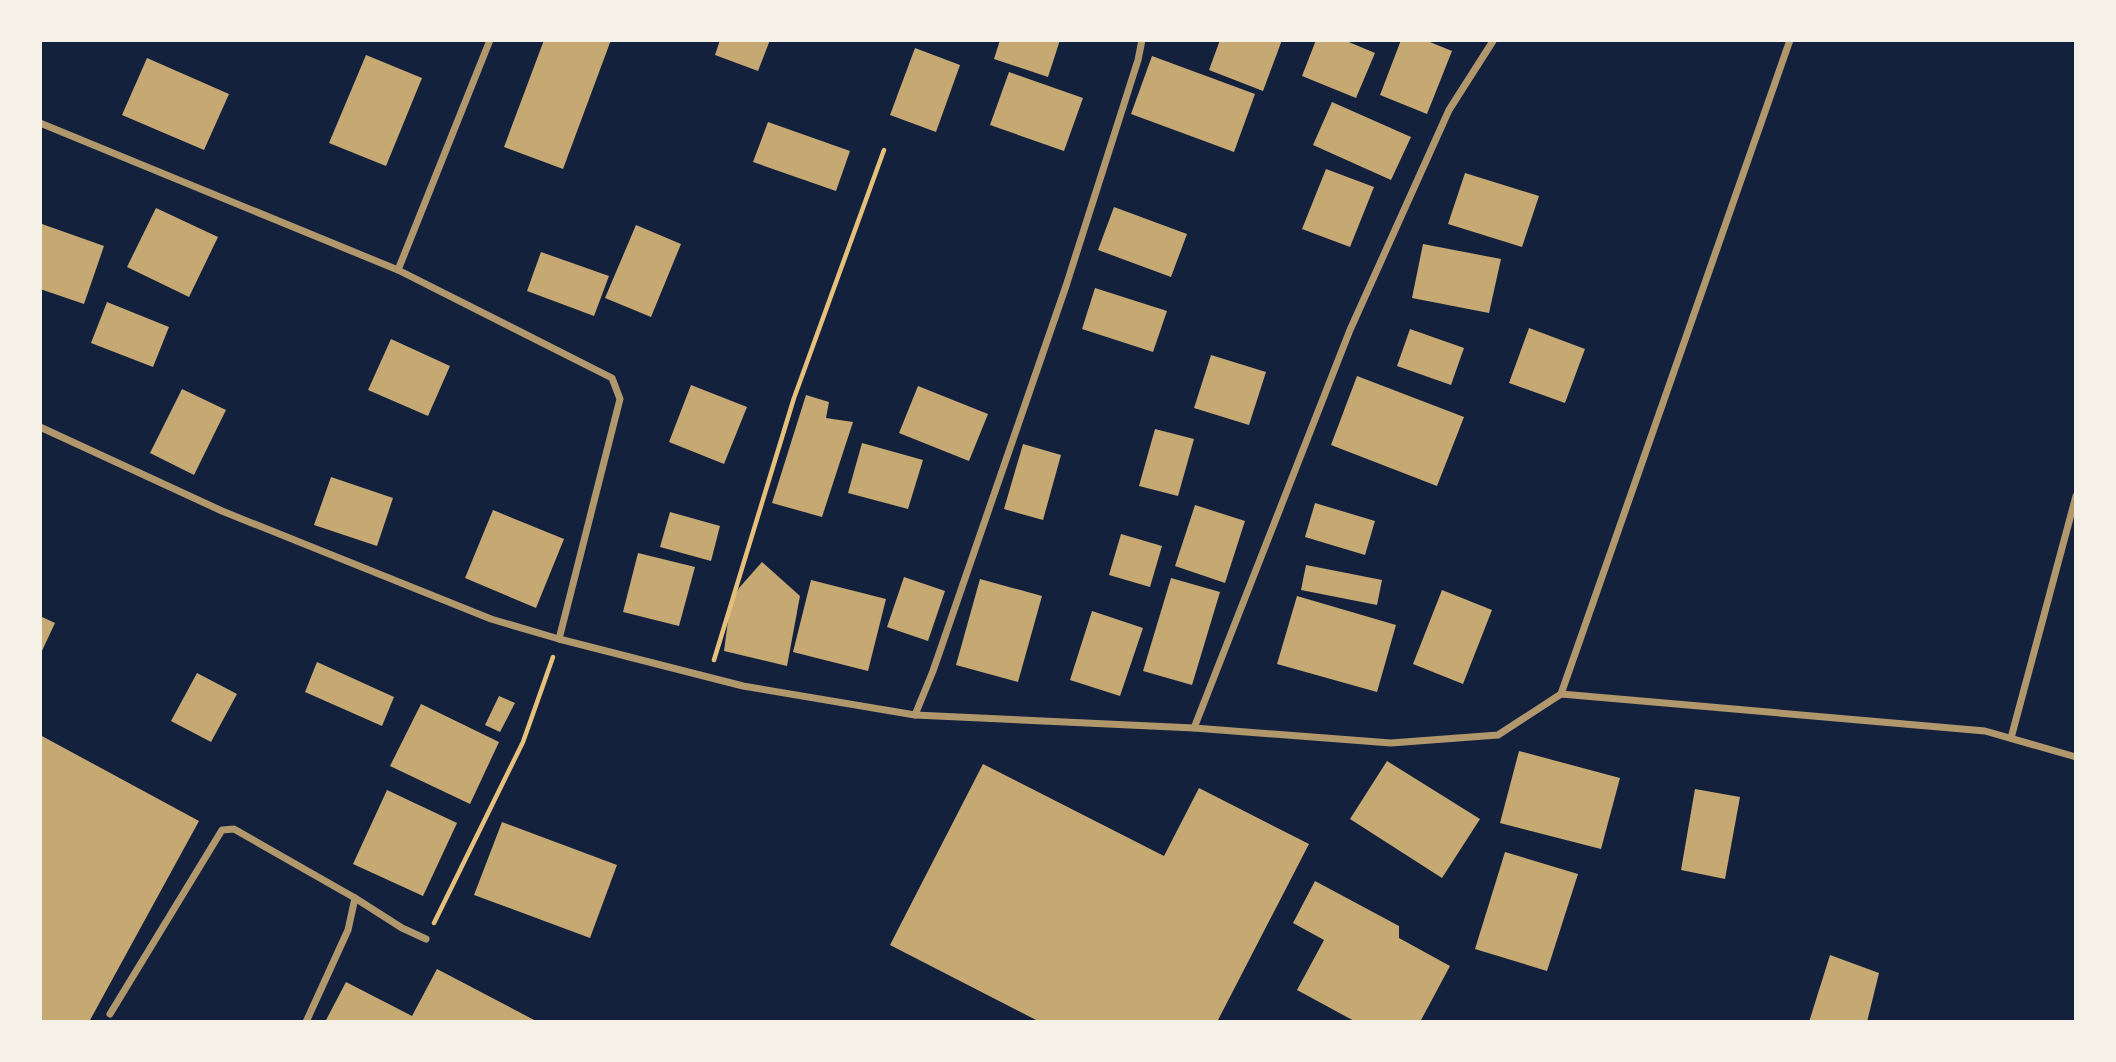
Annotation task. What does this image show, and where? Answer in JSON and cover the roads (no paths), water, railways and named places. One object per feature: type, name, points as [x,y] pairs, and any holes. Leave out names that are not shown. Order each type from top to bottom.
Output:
[{"type":"street","points":[[398,270],[490,40]]},
{"type":"street","points":[[915,715],[933,671],[974,545],[1048,339],[1142,40]]},
{"type":"street","points":[[40,427],[222,511],[491,619],[743,686],[915,715],[1194,728],[1391,743],[1498,735],[1560,694],[1790,40]]},
{"type":"street","points":[[1194,728],[1350,330],[1449,110],[1493,41]]},
{"type":"street","points":[[40,123],[398,270],[612,378],[620,399],[559,639]]},
{"type":"street","points":[[2011,738],[2076,496]]},
{"type":"street","points":[[1560,694],[1985,731],[2076,757]]},
{"type":"street","points":[[110,1014],[222,830],[234,829],[402,928],[426,939]]},
{"type":"street","points":[[306,1022],[348,930],[355,898]]}]
